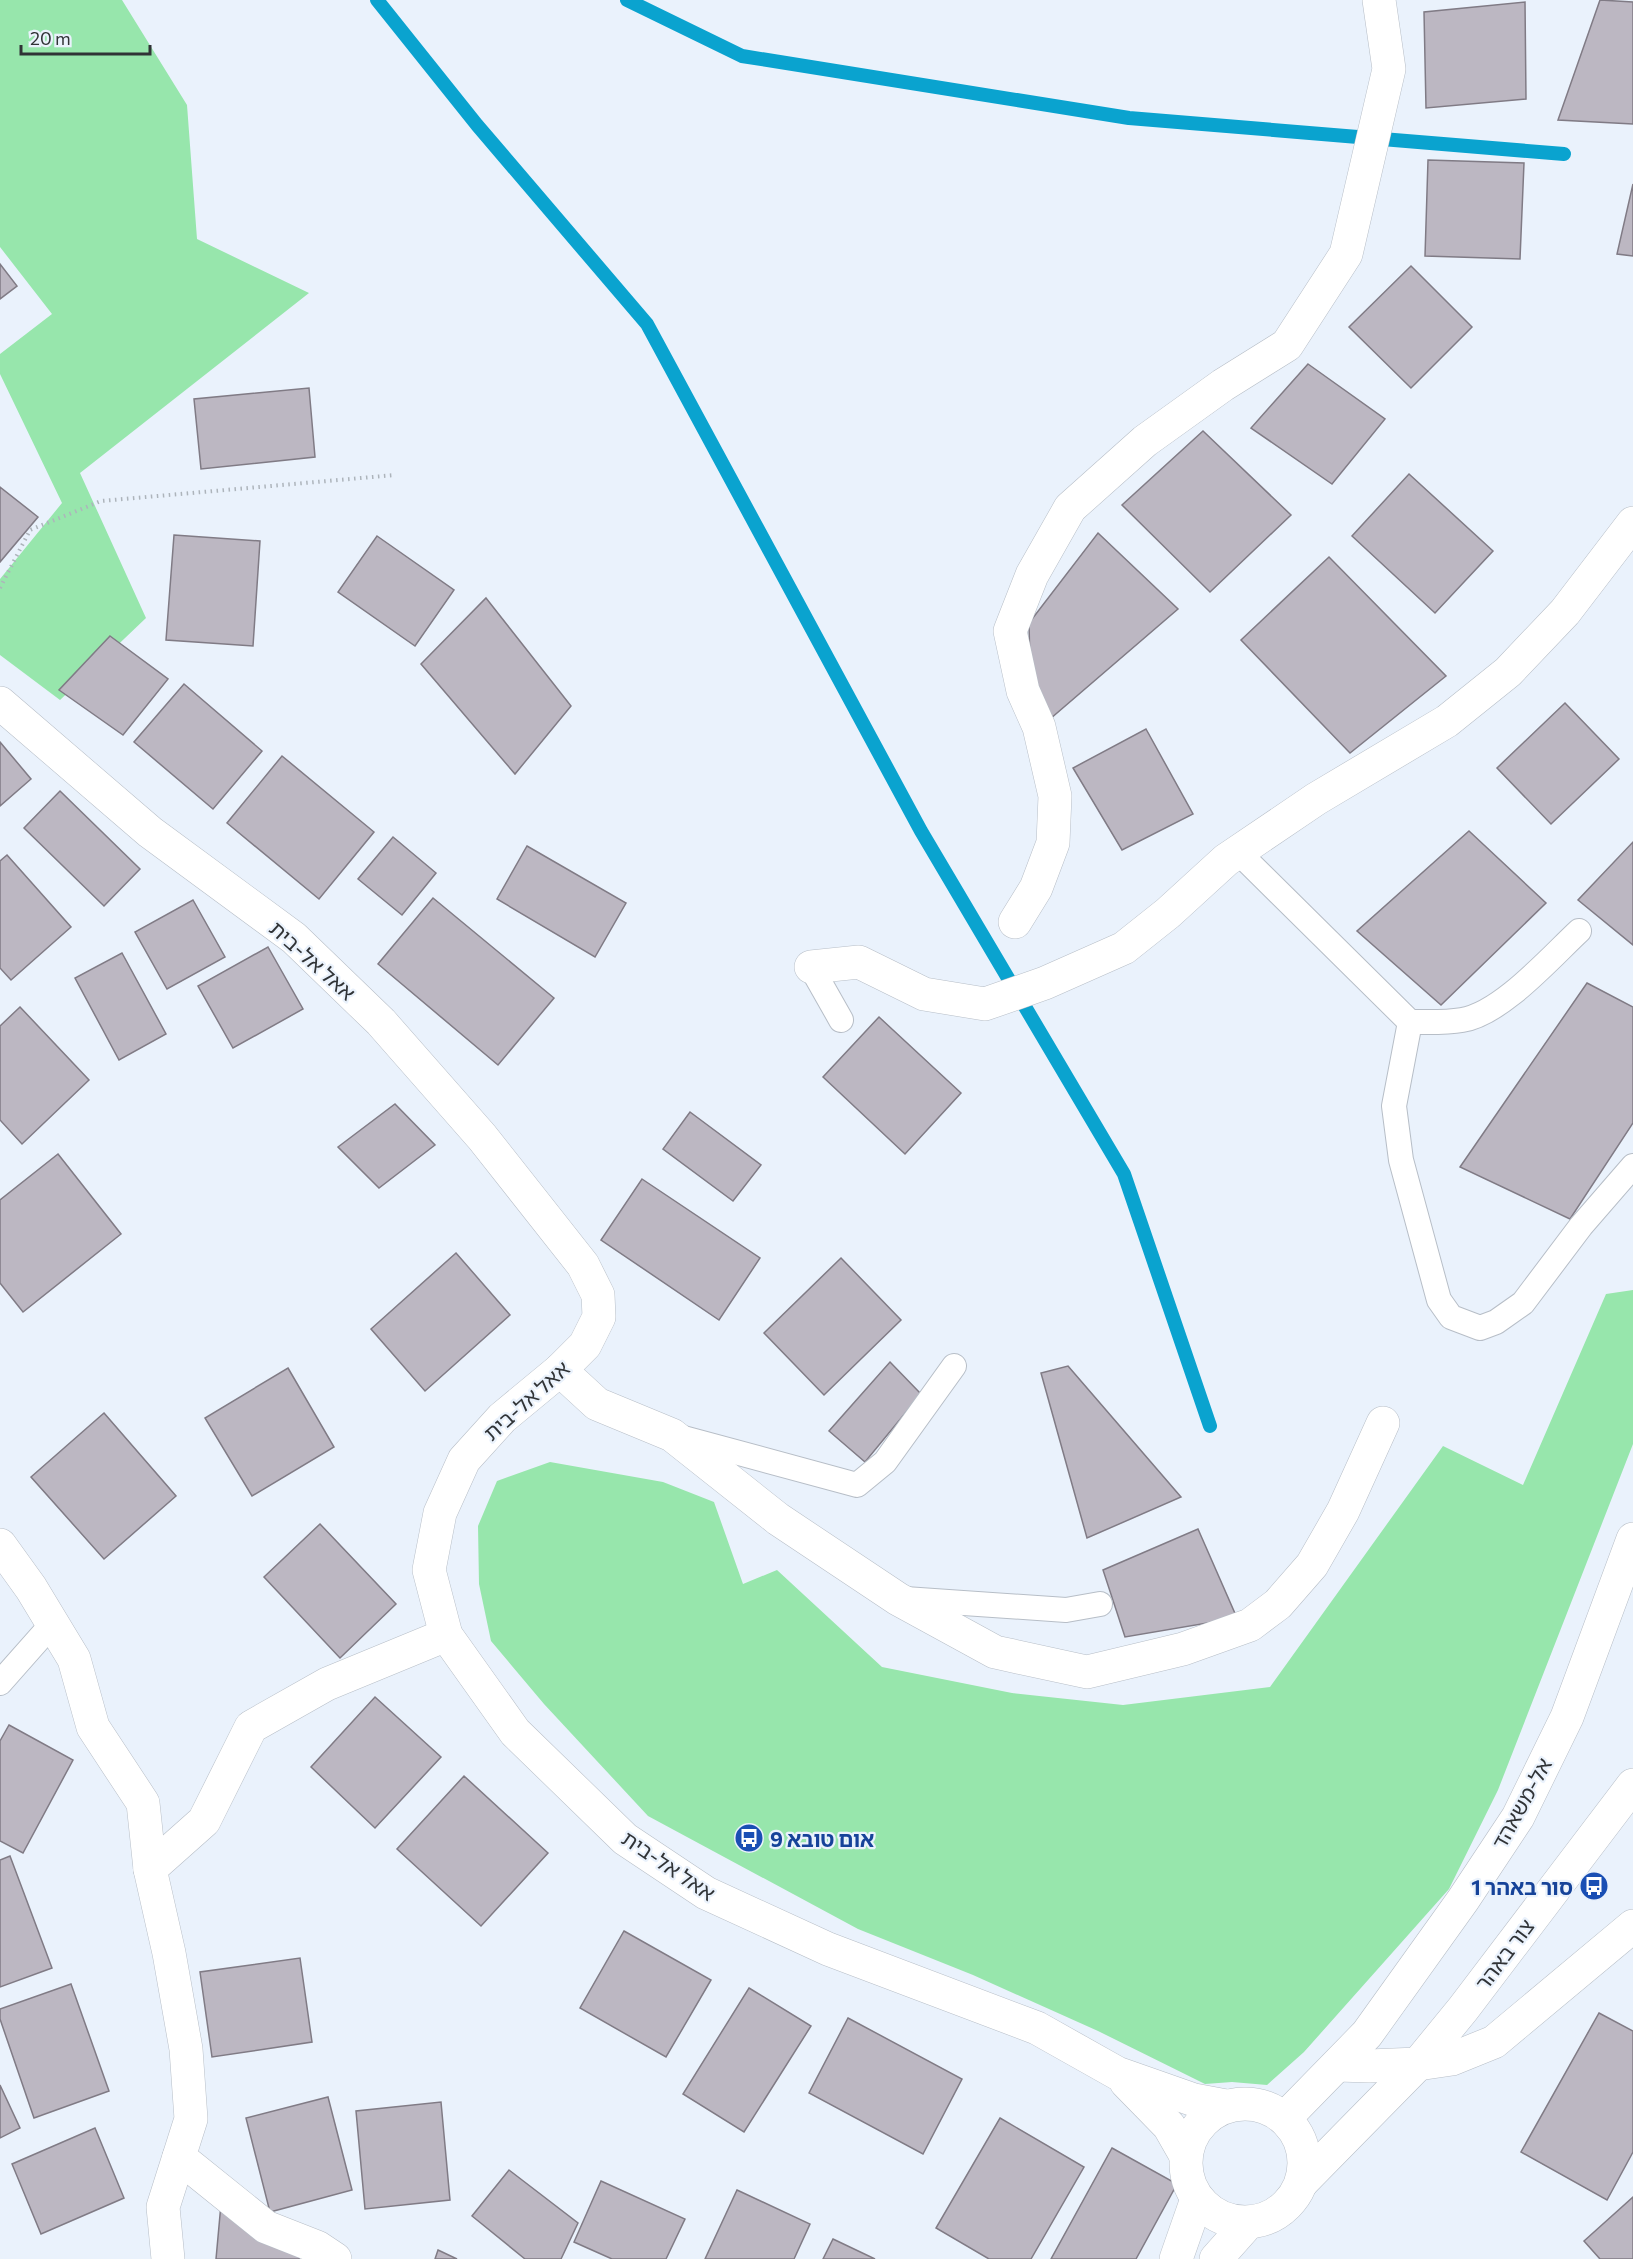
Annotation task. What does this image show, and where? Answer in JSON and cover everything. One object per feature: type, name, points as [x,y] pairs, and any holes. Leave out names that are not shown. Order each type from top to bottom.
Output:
[{"type":"street","points":[[1015,922],[1036,888],[1053,843],[1055,796],[1039,727],[1023,691],[1010,631],[1032,575],[1070,508],[1145,441],[1222,386],[1287,345],[1346,254],[1389,69],[1379,0]]},
{"type":"street","points":[[811,967],[859,962],[924,994],[985,1004],[1046,983],[1124,948],[1168,913],[1226,860],[1316,799],[1447,721],[1508,672],[1565,612],[1633,523]]},
{"type":"street","name":"אאל אל-בית","points":[[0,703],[150,832],[294,938],[381,1022],[482,1137],[583,1265],[598,1294],[599,1317],[585,1345],[560,1370],[502,1418],[464,1460],[440,1513],[429,1570],[446,1635],[515,1732],[626,1839],[706,1893],[828,1949],[1037,2028],[1117,2073],[1183,2097],[1226,2106]]},
{"type":"street","points":[[560,1370],[597,1404],[672,1435],[778,1519],[897,1599],[994,1652],[1087,1672],[1183,1649],[1250,1625],[1278,1604],[1312,1565],[1343,1511],[1383,1423]]},
{"type":"street","name":"אל-משאהד","points":[[1285,2118],[1367,2034],[1463,1900],[1518,1817],[1567,1717],[1633,1539]]},
{"type":"street","points":[[0,1545],[31,1588],[74,1659],[93,1727],[143,1803],[150,1869],[169,1953],[186,2049],[191,2119],[163,2207],[168,2259]]},
{"type":"street","points":[[150,1869],[204,1821],[251,1727],[327,1684],[446,1635]]},
{"type":"street","name":"צור באהר","points":[[1301,2183],[1418,2064],[1463,2009],[1633,1785]]},
{"type":"street","points":[[1338,2065],[1369,2067],[1452,2059],[1494,2042],[1633,1926]]},
{"type":"street","name":"אאל אל-בית","points":[[1117,2073],[1169,2126],[1185,2154]]},
{"type":"street","points":[[1247,2103],[1267,2107],[1285,2118],[1296,2132],[1303,2148],[1304,2165],[1301,2183],[1292,2198],[1280,2211],[1265,2219],[1248,2223],[1231,2221],[1215,2215],[1197,2199],[1186,2178],[1185,2154],[1194,2132],[1207,2116],[1226,2106],[1247,2103]]},
{"type":"street","points":[[179,2157],[266,2227],[317,2247],[334,2259]]},
{"type":"street","points":[[1176,2259],[1197,2199]]},
{"type":"street","points":[[1216,2259],[1248,2223]]},
{"type":"lane","points":[[1238,852],[1410,1022],[1461,1020],[1479,1015],[1498,1005],[1579,931]]},
{"type":"lane","points":[[811,967],[841,1020]]},
{"type":"lane","points":[[1410,1022],[1394,1106],[1401,1160],[1439,1300],[1451,1317],[1480,1328],[1496,1322],[1523,1303],[1581,1226],[1633,1166]]},
{"type":"lane","points":[[672,1435],[857,1485],[885,1462],[954,1366]]},
{"type":"lane","points":[[897,1599],[1066,1610],[1100,1604]]},
{"type":"lane","points":[[0,1683],[53,1623]]},
{"type":"path","points":[[0,588],[30,530],[101,501],[395,475]]},
{"type":"green space","points":[[0,0],[122,0],[187,105],[197,239],[309,293],[80,473],[146,618],[60,700],[0,655],[0,579],[62,503],[0,374],[0,354],[52,314],[0,247]]},
{"type":"green space","points":[[1633,1290],[1633,1444],[1498,1790],[1449,1889],[1304,2052],[1267,2085],[1232,2082],[1205,2084],[1098,2031],[973,1975],[858,1929],[648,1816],[544,1704],[491,1641],[479,1584],[478,1526],[497,1481],[550,1462],[663,1482],[714,1502],[743,1584],[777,1570],[882,1667],[1012,1693],[1123,1705],[1270,1687],[1443,1446],[1523,1485],[1606,1294]]},
{"type":"building","points":[[1600,0],[1633,2],[1633,124],[1558,120]]},
{"type":"building","points":[[1525,2],[1526,99],[1426,108],[1424,12]]},
{"type":"building","points":[[1428,160],[1524,163],[1520,259],[1425,256]]},
{"type":"building","points":[[1633,184],[1633,256],[1617,254]]},
{"type":"building","points":[[0,264],[17,286],[0,299]]},
{"type":"building","points":[[1411,266],[1472,327],[1411,388],[1349,327]]},
{"type":"building","points":[[1308,364],[1385,419],[1332,484],[1251,428]]},
{"type":"building","points":[[309,388],[315,457],[201,469],[194,399]]},
{"type":"building","points":[[1203,431],[1291,515],[1210,592],[1122,505]]},
{"type":"building","points":[[1409,474],[1493,551],[1435,613],[1352,536]]},
{"type":"building","points":[[0,487],[38,517],[0,562]]},
{"type":"building","points":[[1098,533],[1178,609],[1050,719],[1030,666],[1029,623]]},
{"type":"building","points":[[174,535],[260,541],[253,646],[166,640]]},
{"type":"building","points":[[377,536],[454,590],[415,646],[338,592]]},
{"type":"building","points":[[1329,557],[1446,676],[1350,753],[1241,640]]},
{"type":"building","points":[[486,598],[571,706],[515,774],[421,664]]},
{"type":"building","points":[[110,636],[168,679],[123,735],[59,690]]},
{"type":"building","points":[[184,684],[262,751],[213,809],[134,742]]},
{"type":"building","points":[[1565,703],[1619,759],[1551,824],[1497,768]]},
{"type":"building","points":[[1146,729],[1193,814],[1122,850],[1073,768]]},
{"type":"building","points":[[0,742],[31,779],[0,806]]},
{"type":"building","points":[[282,756],[374,832],[319,899],[227,823]]},
{"type":"building","points":[[60,791],[140,869],[104,906],[24,828]]},
{"type":"building","points":[[1469,831],[1546,903],[1441,1005],[1357,931]]},
{"type":"building","points":[[393,837],[436,873],[402,915],[358,879]]},
{"type":"building","points":[[1633,842],[1633,945],[1578,900]]},
{"type":"building","points":[[527,846],[626,903],[595,957],[497,899]]},
{"type":"building","points":[[7,855],[71,927],[11,980],[0,968],[0,861]]},
{"type":"building","points":[[433,898],[554,998],[498,1065],[378,964]]},
{"type":"building","points":[[193,900],[225,957],[167,989],[135,932]]},
{"type":"building","points":[[268,947],[303,1009],[233,1048],[198,986]]},
{"type":"building","points":[[122,953],[166,1034],[119,1060],[75,978]]},
{"type":"building","points":[[1587,983],[1633,1007],[1633,1123],[1570,1219],[1460,1167]]},
{"type":"building","points":[[20,1007],[89,1080],[22,1144],[0,1120],[0,1026]]},
{"type":"building","points":[[879,1017],[961,1093],[905,1154],[823,1077]]},
{"type":"building","points":[[395,1104],[435,1145],[379,1188],[338,1147]]},
{"type":"building","points":[[690,1112],[761,1165],[733,1201],[663,1149]]},
{"type":"building","points":[[58,1154],[121,1234],[23,1312],[0,1283],[0,1200]]},
{"type":"building","points":[[642,1179],[760,1258],[719,1320],[601,1240]]},
{"type":"building","points":[[456,1253],[510,1315],[425,1391],[371,1329]]},
{"type":"building","points":[[841,1258],[901,1320],[824,1395],[764,1333]]},
{"type":"building","points":[[890,1362],[921,1394],[865,1462],[829,1431]]},
{"type":"building","points":[[1068,1366],[1181,1497],[1087,1538],[1041,1373]]},
{"type":"building","points":[[288,1368],[334,1447],[252,1496],[205,1418]]},
{"type":"building","points":[[104,1413],[176,1496],[104,1559],[31,1477]]},
{"type":"building","points":[[320,1524],[396,1604],[340,1658],[264,1577]]},
{"type":"building","points":[[1198,1529],[1237,1618],[1125,1637],[1103,1570]]},
{"type":"building","points":[[375,1697],[441,1757],[375,1828],[311,1767]]},
{"type":"building","points":[[9,1725],[73,1760],[23,1853],[0,1841],[0,1741]]},
{"type":"building","points":[[464,1776],[548,1853],[481,1926],[397,1849]]},
{"type":"building","points":[[10,1856],[52,1968],[0,1987],[0,1860]]},
{"type":"building","points":[[624,1931],[711,1980],[666,2057],[580,2008]]},
{"type":"building","points":[[300,1958],[312,2042],[212,2057],[200,1972]]},
{"type":"building","points":[[71,1984],[109,2091],[34,2118],[0,2019],[0,2009]]},
{"type":"building","points":[[749,1988],[811,2026],[744,2132],[683,2094]]},
{"type":"building","points":[[1599,2013],[1633,2031],[1633,2152],[1607,2200],[1521,2152]]},
{"type":"building","points":[[848,2018],[962,2079],[923,2154],[809,2093]]},
{"type":"building","points":[[0,2085],[20,2128],[0,2138]]},
{"type":"building","points":[[328,2097],[352,2190],[270,2212],[246,2118]]},
{"type":"building","points":[[441,2102],[450,2200],[365,2209],[356,2111]]},
{"type":"building","points":[[1000,2118],[1084,2167],[1031,2259],[989,2259],[936,2228]]},
{"type":"building","points":[[95,2128],[124,2198],[41,2234],[12,2164]]},
{"type":"building","points":[[1112,2148],[1177,2184],[1136,2259],[1051,2259]]},
{"type":"building","points":[[509,2170],[578,2223],[561,2259],[525,2259],[472,2216]]},
{"type":"building","points":[[601,2181],[685,2219],[666,2259],[612,2259],[574,2242]]},
{"type":"building","points":[[737,2190],[810,2224],[794,2259],[705,2259]]},
{"type":"building","points":[[1633,2197],[1633,2259],[1600,2259],[1584,2241]]},
{"type":"building","points":[[221,2204],[303,2249],[299,2259],[216,2259]]},
{"type":"building","points":[[833,2239],[875,2259],[823,2259]]},
{"type":"building","points":[[438,2250],[457,2259],[435,2259]]},
{"type":"waterway","points":[[377,0],[477,125],[647,324],[921,831],[1124,1174],[1210,1426]]},
{"type":"waterway","points":[[627,0],[742,56],[1129,118],[1564,154]]},
{"type":"place","name":"אום טובא 9","points":[[749,1838]]},
{"type":"place","name":"סור באהר 1","points":[[1594,1886]]}]
